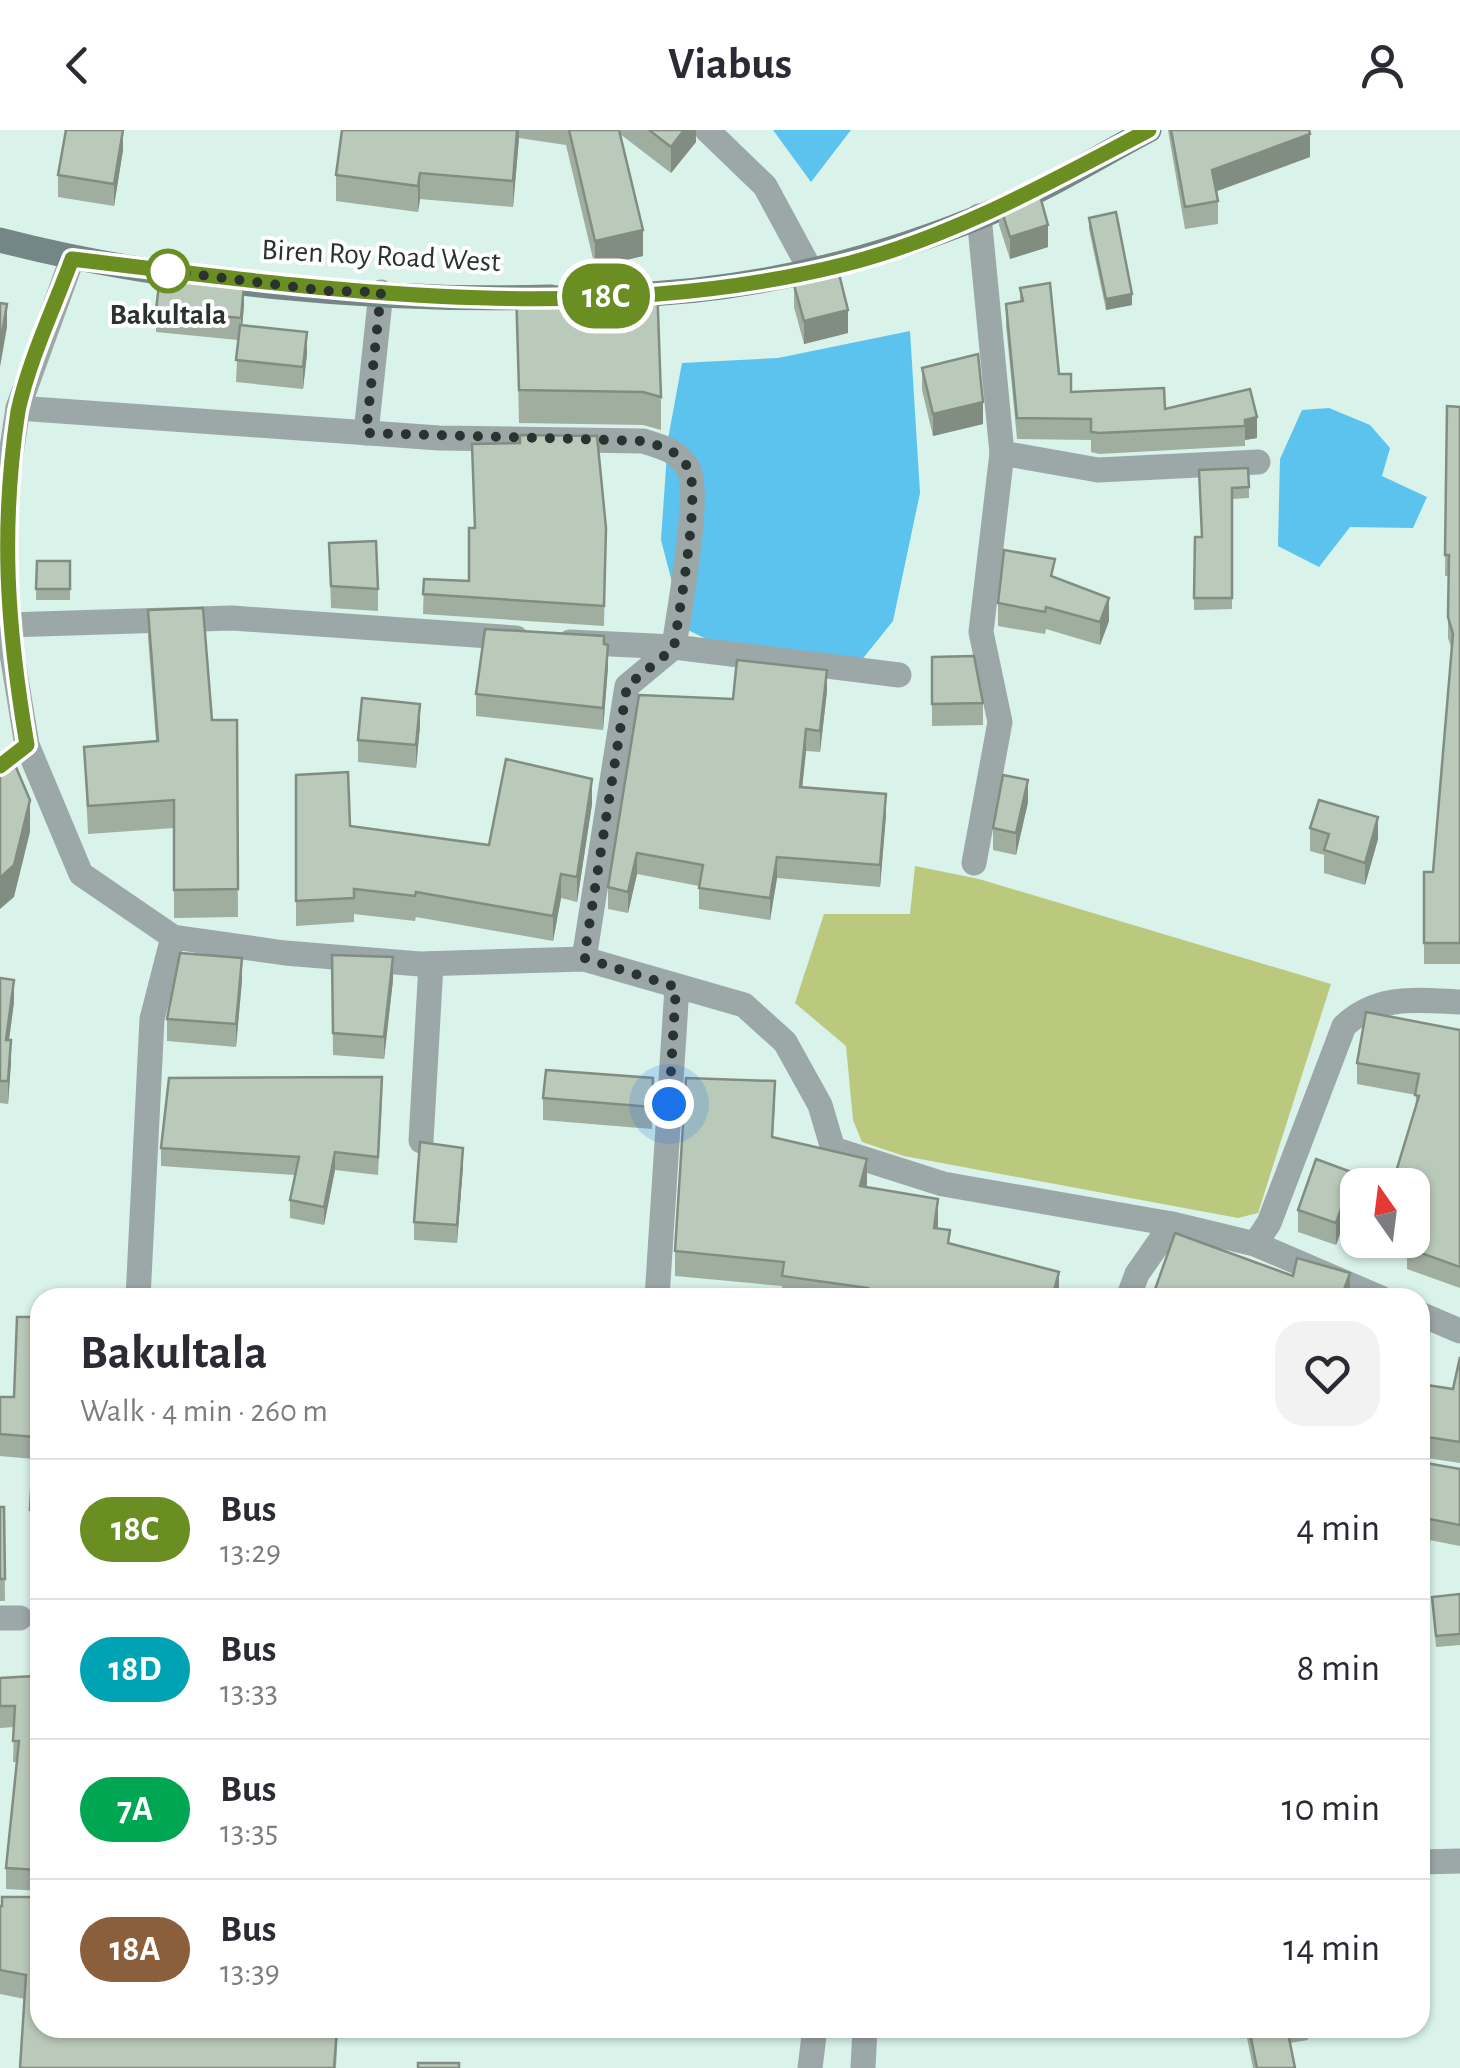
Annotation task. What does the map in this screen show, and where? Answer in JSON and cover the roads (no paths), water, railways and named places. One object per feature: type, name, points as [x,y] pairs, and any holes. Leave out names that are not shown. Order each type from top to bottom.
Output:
[{"type":"main road","name":"Biren Roy Road West","points":[[0,240],[72,259],[327,291],[587,296],[694,293],[848,264],[978,216],[1149,130]]},
{"type":"street","points":[[707,130],[765,186],[811,271]]},
{"type":"street","points":[[974,863],[1000,722],[981,632],[1002,453],[978,216]]},
{"type":"street","points":[[72,259],[18,408],[2,514],[7,625],[27,745],[81,874],[174,937],[284,953],[431,964],[584,958],[744,1005],[785,1042],[820,1106],[833,1149],[944,1184],[1172,1224],[1255,1244],[1358,1288]]},
{"type":"street","points":[[366,433],[381,292]]},
{"type":"street","points":[[18,408],[366,433],[643,441],[674,450],[691,472],[692,506],[674,648],[627,686],[584,958]]},
{"type":"street","points":[[1002,453],[1098,470],[1258,462]]},
{"type":"street","points":[[7,625],[232,618],[674,648],[899,675]]},
{"type":"street","points":[[0,766],[27,745]]},
{"type":"street","points":[[139,1288],[152,1019],[174,937]]},
{"type":"street","points":[[421,1140],[431,964]]},
{"type":"street","points":[[658,1288],[676,987]]},
{"type":"street","points":[[1255,1244],[1269,1223],[1344,1026],[1356,1015],[1398,999],[1460,1002]]},
{"type":"street","points":[[1132,1288],[1137,1274],[1172,1224]]},
{"type":"street","points":[[1430,1318],[1460,1331]]},
{"type":"street","points":[[1430,1862],[1460,1861]]},
{"type":"street","points":[[810,2068],[813,2038]]},
{"type":"street","points":[[863,2068],[864,2038]]},
{"type":"water","points":[[773,130],[851,130],[811,182]]},
{"type":"water","points":[[910,331],[920,493],[893,621],[856,667],[755,663],[684,628],[661,540],[668,439],[682,363],[778,358]]},
{"type":"water","points":[[1329,408],[1370,425],[1390,448],[1382,476],[1427,497],[1413,528],[1350,527],[1319,567],[1278,546],[1280,459],[1302,410]]},
{"type":"place","name":"Bakultala","points":[[168,271]]}]
